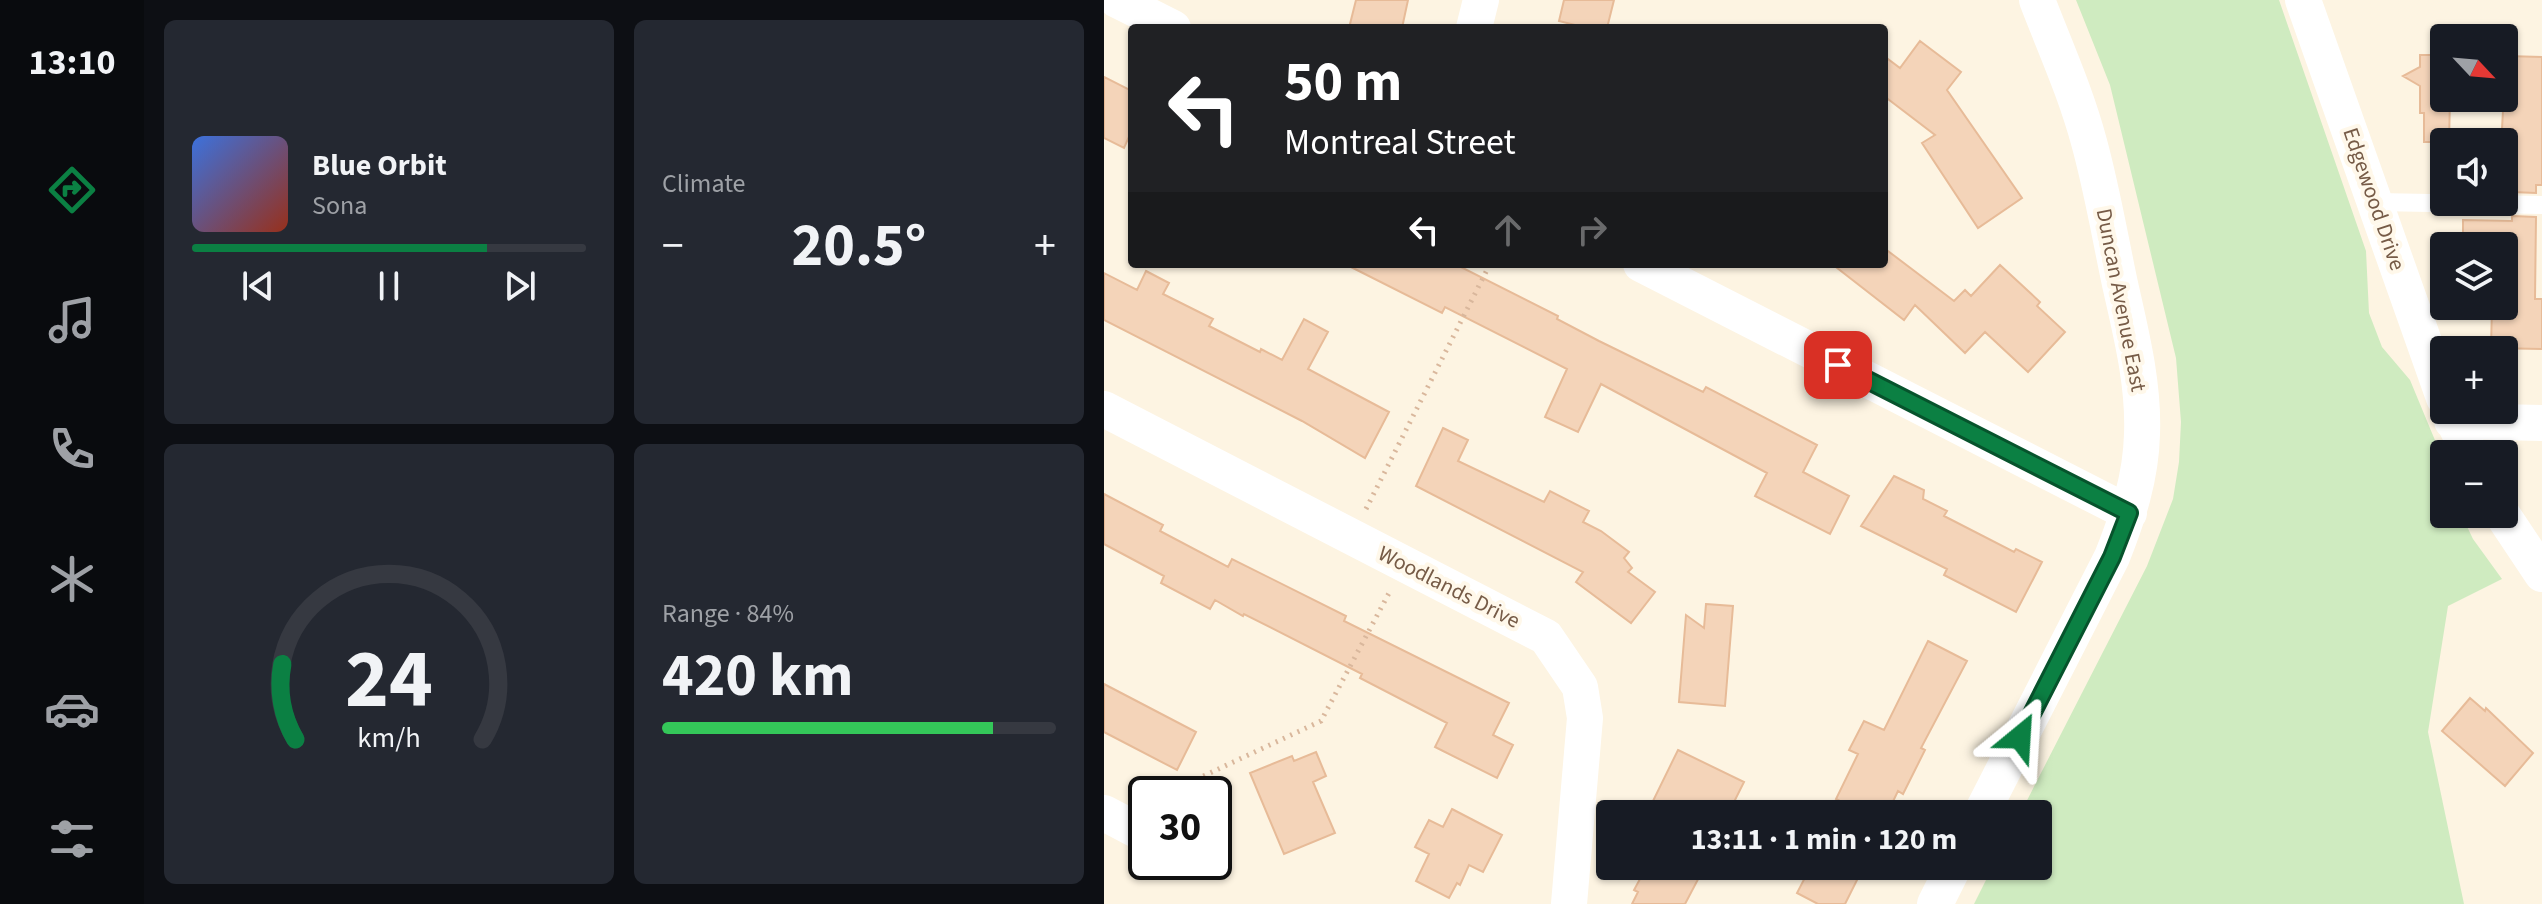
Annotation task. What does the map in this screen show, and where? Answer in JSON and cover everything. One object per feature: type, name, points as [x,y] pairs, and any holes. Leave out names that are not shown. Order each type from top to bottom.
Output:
[{"type":"street","points":[[1117,0],[1165,24]]},
{"type":"street","points":[[1475,24],[1481,0]]},
{"type":"street","name":"Duncan Avenue East","points":[[1988,800],[2112,557],[2129,513],[2139,469],[2142,434],[2141,395],[2132,338],[2090,144],[2074,92],[2037,0]]},
{"type":"street","name":"Edgewood Drive","points":[[2303,0],[2430,359]]},
{"type":"street","points":[[1649,268],[2129,513]]},
{"type":"street","name":"Woodlands Drive","points":[[1104,409],[1546,637],[1580,687],[1585,718],[1569,904]]},
{"type":"street","points":[[2518,420],[2542,423]]},
{"type":"street","points":[[2511,528],[2542,574]]},
{"type":"street","points":[[1104,813],[1128,826]]},
{"type":"street","points":[[1935,904],[1947,880]]},
{"type":"lane","points":[[2375,202],[2542,205]]},
{"type":"path","points":[[1352,537],[1488,268]]},
{"type":"path","points":[[1203,776],[1321,721],[1404,563]]},
{"type":"green space","points":[[2076,0],[2279,0],[2366,251],[2369,313],[2382,347],[2410,380],[2435,440],[2430,440],[2430,528],[2468,528],[2502,579],[2448,606],[2428,732],[2464,904],[1974,904],[1986,880],[2052,880],[2052,800],[2027,800],[2147,566],[2173,499],[2181,422],[2176,358],[2110,85]]},
{"type":"building","points":[[1356,0],[1408,0],[1403,24],[1350,24]]},
{"type":"building","points":[[1564,0],[1614,0],[1608,24],[1559,21]]},
{"type":"building","points":[[1920,41],[1961,72],[1947,90],[2022,198],[1978,228],[1922,143],[1935,135],[1888,99],[1888,59],[1900,68]]},
{"type":"building","points":[[2420,55],[2430,55],[2430,112],[2450,112],[2449,128],[2430,128],[2430,142],[2424,142],[2420,86],[2403,76],[2420,67]]},
{"type":"building","points":[[2518,56],[2542,57],[2542,185],[2536,185],[2536,193],[2518,192],[2518,128],[2502,128],[2503,112],[2518,112]]},
{"type":"building","points":[[1104,77],[1128,89],[1128,139],[1124,148],[1104,138]]},
{"type":"building","points":[[2512,216],[2536,217],[2535,299],[2542,299],[2542,349],[2518,349],[2518,336],[2491,336],[2492,320],[2518,320],[2518,232],[2463,232],[2463,220],[2512,221]]},
{"type":"building","points":[[1888,251],[1954,301],[1965,290],[1971,296],[2000,265],[2040,302],[2037,306],[2065,332],[2028,372],[1985,332],[1965,353],[1915,305],[1904,320],[1837,268],[1888,268]]},
{"type":"building","points":[[1353,268],[1463,268],[1558,316],[1557,319],[1599,341],[1703,392],[1706,387],[1817,445],[1803,472],[1849,496],[1830,534],[1755,496],[1767,473],[1601,384],[1578,432],[1545,417],[1567,369],[1445,307],[1442,313]]},
{"type":"building","points":[[1146,271],[1169,283],[1163,294],[1213,319],[1209,326],[1282,360],[1304,319],[1328,332],[1308,369],[1389,412],[1365,458],[1302,421],[1104,320],[1104,273],[1137,290]]},
{"type":"building","points":[[1443,428],[1468,440],[1458,461],[1544,502],[1550,491],[1589,511],[1583,522],[1629,552],[1624,558],[1632,568],[1628,572],[1655,592],[1631,623],[1576,582],[1583,572],[1416,486]]},
{"type":"building","points":[[1894,476],[1924,490],[1923,499],[1947,511],[1944,516],[2014,552],[2016,549],[2042,562],[2016,612],[1944,575],[1947,569],[1861,526]]},
{"type":"building","points":[[1104,494],[1163,525],[1160,531],[1228,567],[1232,559],[1346,616],[1344,621],[1509,703],[1493,735],[1513,745],[1497,778],[1435,747],[1447,723],[1360,678],[1362,674],[1215,600],[1210,609],[1161,583],[1164,576],[1104,544]]},
{"type":"building","points":[[1706,604],[1733,606],[1725,706],[1679,702],[1686,615],[1704,628]]},
{"type":"building","points":[[1928,641],[1967,661],[1921,748],[1925,750],[1903,794],[1898,791],[1894,800],[1836,799],[1858,754],[1849,750],[1864,721],[1884,730]]},
{"type":"building","points":[[1104,684],[1196,732],[1177,770],[1104,732]]},
{"type":"building","points":[[2470,698],[2485,711],[2486,708],[2533,753],[2505,786],[2442,731]]},
{"type":"building","points":[[1678,750],[1744,782],[1735,800],[1653,800]]},
{"type":"building","points":[[1316,752],[1326,776],[1313,782],[1335,833],[1284,854],[1250,773],[1292,756],[1294,761]]},
{"type":"building","points":[[1452,809],[1502,835],[1483,872],[1469,865],[1460,885],[1457,883],[1449,898],[1416,881],[1429,854],[1415,847],[1429,820],[1443,827]]},
{"type":"building","points":[[1639,880],[1698,880],[1685,904],[1632,904],[1638,892],[1634,890]]},
{"type":"building","points":[[1804,880],[1857,880],[1845,904],[1818,904],[1797,893]]},
{"type":"route","points":[[1838,365],[2129,513],[2112,557],[2020,737]]}]
